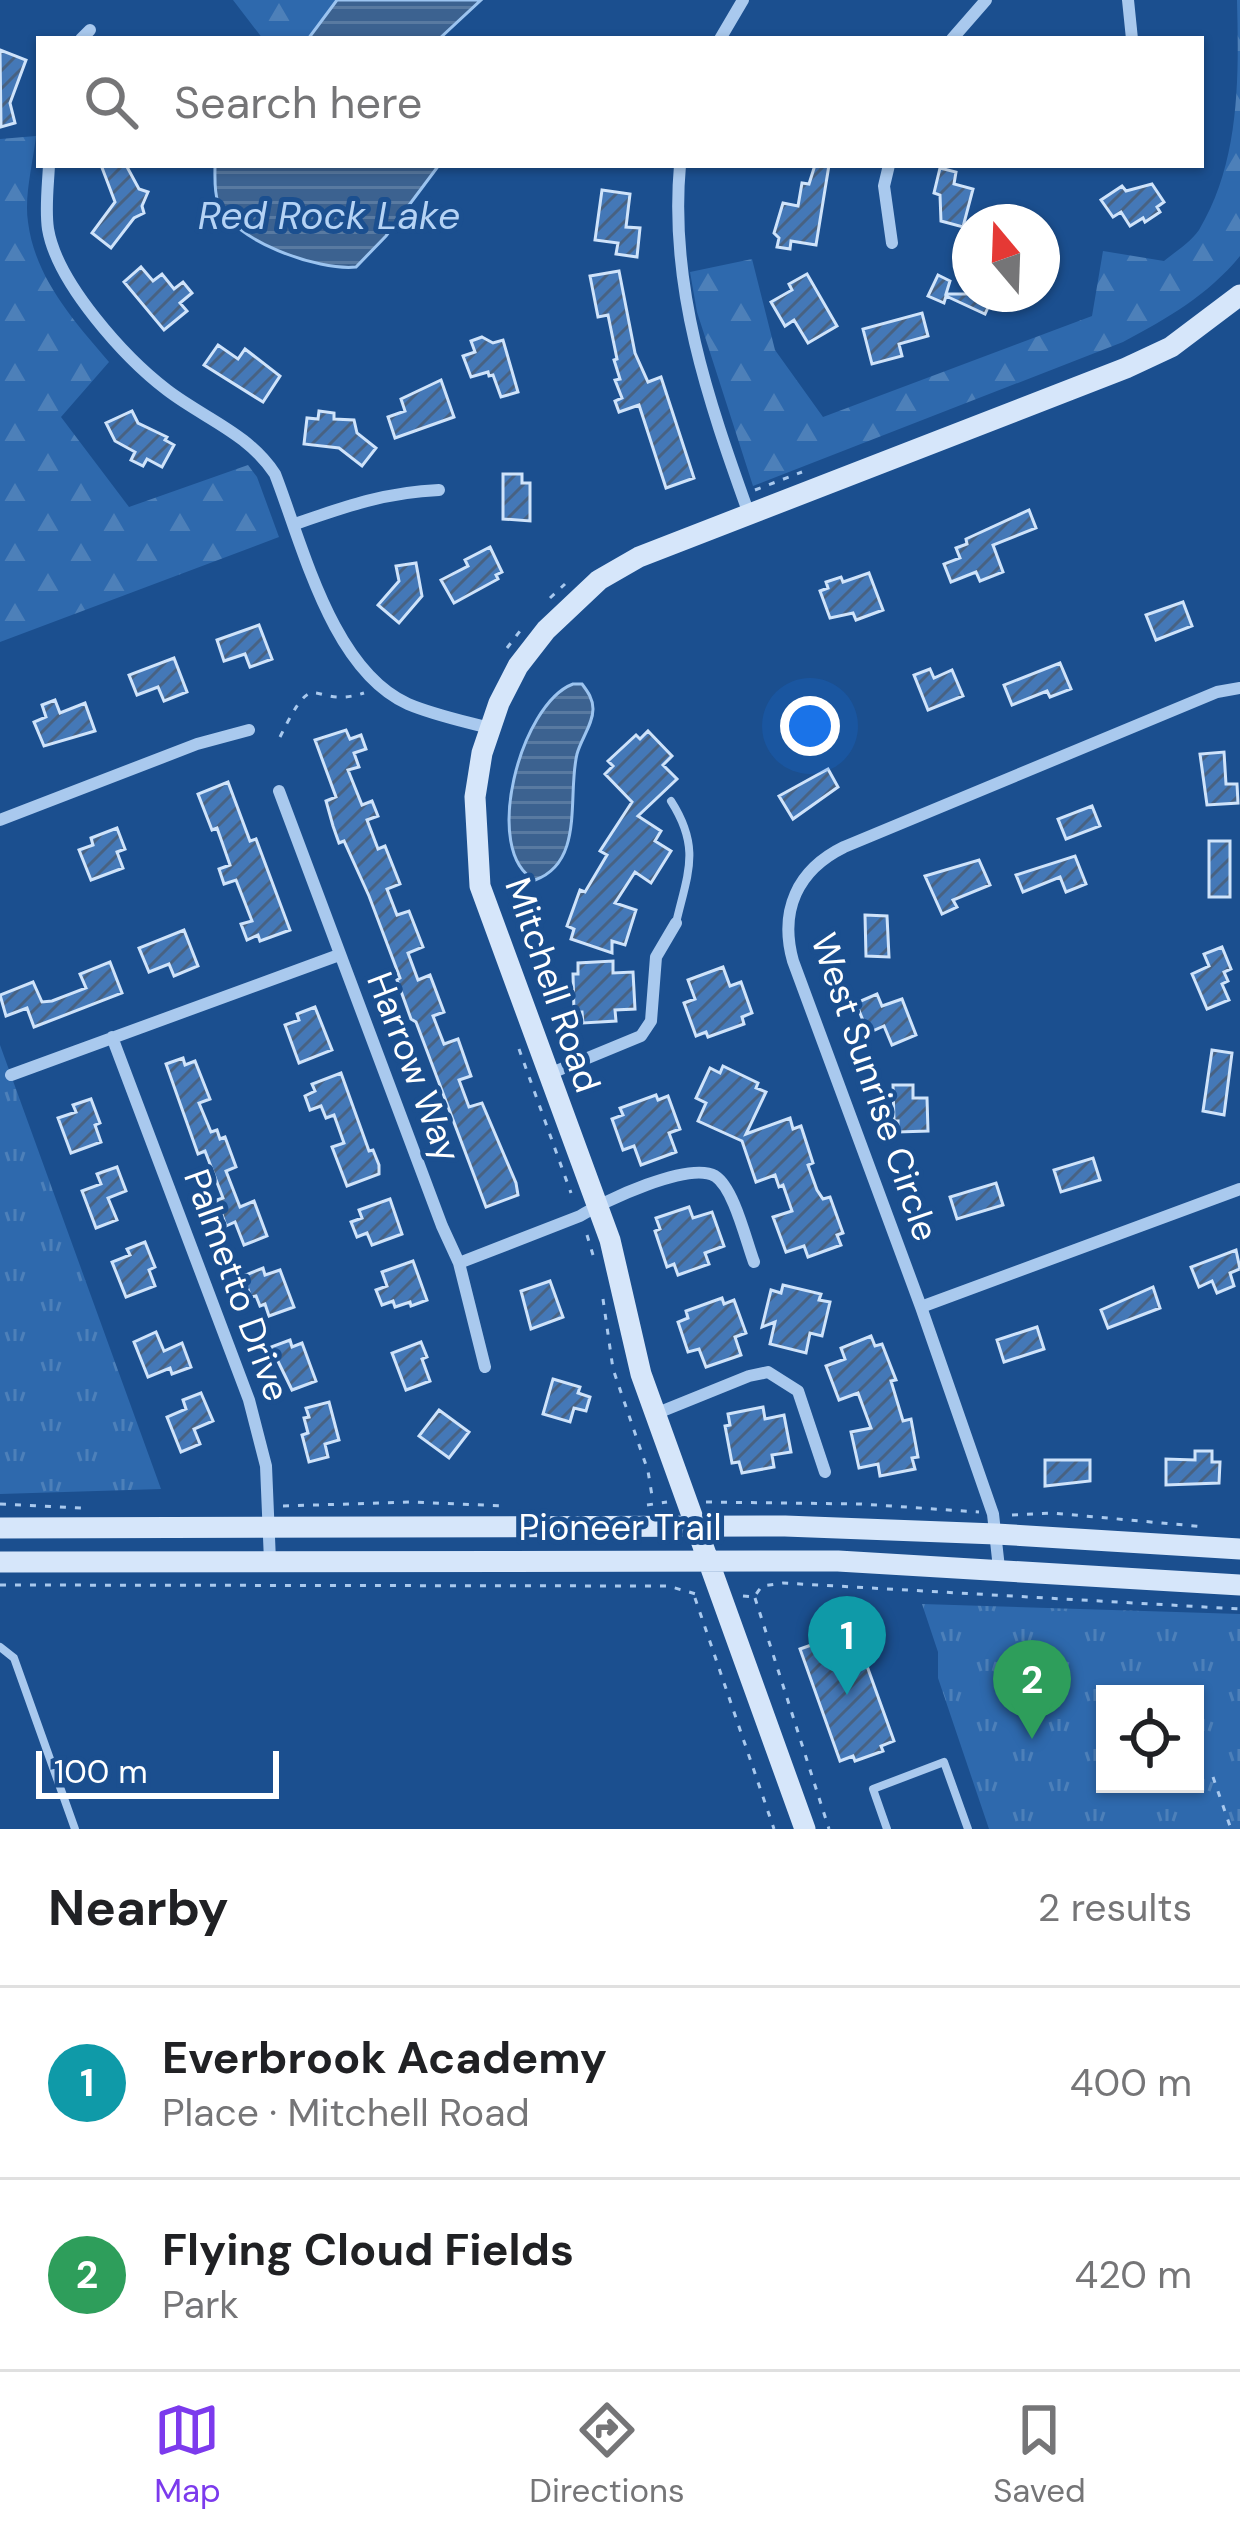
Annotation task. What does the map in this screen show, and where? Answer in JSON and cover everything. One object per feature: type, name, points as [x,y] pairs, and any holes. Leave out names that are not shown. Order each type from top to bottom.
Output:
[{"type":"main road","name":"Mitchell Road","points":[[805,1829],[655,1414],[634,1349],[610,1240],[588,1210],[549,1074],[480,886],[475,797],[489,728],[518,666],[546,629],[599,580],[745,504],[1126,368],[1171,347],[1240,295]]},
{"type":"main road","name":"Pioneer Trail","points":[[0,1528],[695,1525],[996,1534],[1240,1549]]},
{"type":"main road","name":"Pioneer Trail","points":[[0,1562],[838,1561],[1240,1585]]},
{"type":"street","points":[[722,36],[743,0]]},
{"type":"street","points":[[955,36],[986,0]]},
{"type":"street","points":[[1128,0],[1132,36]]},
{"type":"street","points":[[50,168],[47,227],[54,252],[82,298],[120,346],[167,390],[262,455],[275,474],[334,626],[375,679],[406,703],[489,728]]},
{"type":"street","points":[[680,168],[677,238],[684,305],[745,504]]},
{"type":"street","points":[[889,168],[884,200],[892,244]]},
{"type":"street","points":[[295,524],[362,500],[439,490]]},
{"type":"street","name":"West Sunrise Circle","points":[[999,1568],[996,1534],[921,1307],[793,962],[787,939],[794,892],[806,873],[844,847],[1217,692],[1240,688]]},
{"type":"street","points":[[0,820],[197,744],[249,730]]},
{"type":"street","name":"Harrow Way","points":[[279,790],[459,1263],[485,1367]]},
{"type":"street","points":[[549,1074],[641,1036],[651,1021],[656,957],[676,923]]},
{"type":"street","points":[[11,1076],[339,955]]},
{"type":"street","name":"Palmetto Drive","points":[[112,1037],[249,1400],[266,1466],[269,1561]]},
{"type":"street","points":[[459,1263],[680,1174],[713,1175],[729,1193],[754,1262]]},
{"type":"street","points":[[921,1307],[1240,1189]]},
{"type":"street","points":[[655,1414],[768,1372],[798,1391],[825,1472]]},
{"type":"lane","points":[[671,801],[687,825],[693,854],[676,923]]},
{"type":"lane","points":[[0,1647],[14,1658],[74,1829]]},
{"type":"lane","points":[[887,1829],[873,1789],[944,1762],[968,1829]]},
{"type":"path","points":[[745,504],[809,469]]},
{"type":"path","points":[[541,608],[578,575]]},
{"type":"path","points":[[505,651],[528,622]]},
{"type":"path","points":[[280,737],[306,693],[347,698],[366,693],[375,679]]},
{"type":"path","points":[[517,1040],[588,1210],[595,1262]]},
{"type":"path","points":[[603,1302],[613,1369],[649,1471],[653,1502]]},
{"type":"path","points":[[666,1560],[695,1596],[775,1829]]},
{"type":"path","points":[[754,1597],[763,1586],[783,1583],[1240,1609]]},
{"type":"path","points":[[0,1585],[668,1586],[687,1589],[695,1596],[754,1597]]},
{"type":"path","points":[[754,1597],[829,1829]]},
{"type":"path","points":[[1213,1777],[1232,1829]]},
{"type":"green space","points":[[233,0],[337,0],[310,36],[261,36]]},
{"type":"green space","points":[[1237,0],[1240,256],[1228,270],[1186,305],[1123,342],[753,486],[697,312],[690,272],[752,259],[775,350],[823,417],[1092,316],[1103,251],[1164,261],[1196,234],[1212,204],[1223,176],[1234,119]]},
{"type":"green space","points":[[36,136],[27,201],[32,242],[58,298],[109,362],[61,417],[129,507],[248,465],[279,537],[0,642],[0,139]]},
{"type":"green space","points":[[0,1045],[161,1489],[0,1494]]},
{"type":"green space","points":[[922,1604],[1240,1614],[1240,1829],[989,1829],[938,1678],[938,1652]]},
{"type":"water","points":[[337,0],[481,0],[442,36],[310,36]]},
{"type":"water","name":"Red Rock Lake","points":[[215,168],[437,168],[386,236],[356,267],[321,264],[258,241],[226,216],[216,194]]},
{"type":"water","points":[[573,684],[582,684],[593,709],[574,770],[568,843],[551,871],[535,880],[519,865],[511,841],[514,779],[537,719],[554,697]]},
{"type":"building","points":[[0,50],[26,60],[10,103],[15,123],[1,127]]},
{"type":"building","points":[[102,168],[128,168],[139,189],[148,192],[144,213],[134,218],[111,248],[92,233],[115,202]]},
{"type":"building","points":[[814,168],[829,168],[816,245],[791,241],[790,249],[777,247],[779,238],[774,233],[783,203],[798,206],[802,183],[809,184]]},
{"type":"building","points":[[940,168],[956,172],[954,184],[973,189],[969,204],[952,204],[952,224],[941,221],[940,195],[934,193]]},
{"type":"building","points":[[1152,184],[1164,202],[1157,207],[1160,212],[1145,222],[1143,218],[1130,226],[1121,212],[1113,217],[1101,200],[1122,186],[1126,191]]},
{"type":"building","points":[[602,190],[630,194],[626,227],[640,228],[637,257],[616,254],[618,243],[595,240]]},
{"type":"building","points":[[141,267],[153,281],[162,274],[174,289],[183,282],[192,293],[180,303],[187,311],[164,330],[124,282]]},
{"type":"building","points":[[619,271],[635,353],[648,382],[661,377],[694,478],[666,488],[639,405],[619,412],[615,401],[622,398],[615,380],[620,379],[617,359],[608,315],[598,317],[590,276]]},
{"type":"building","points":[[807,274],[837,326],[808,343],[794,320],[785,326],[771,302]]},
{"type":"building","points":[[938,275],[950,281],[946,294],[952,294],[952,299],[946,296],[944,303],[928,296]]},
{"type":"building","points":[[922,313],[928,336],[899,344],[902,356],[872,364],[863,329]]},
{"type":"building","points":[[482,337],[493,343],[503,340],[518,392],[501,397],[488,372],[471,377],[463,356],[475,352],[471,341]]},
{"type":"building","points":[[218,345],[238,359],[245,349],[280,376],[263,402],[204,365]]},
{"type":"building","points":[[441,380],[454,417],[395,438],[388,417],[405,411],[401,399]]},
{"type":"building","points":[[132,411],[138,423],[174,445],[162,467],[147,459],[143,466],[131,460],[135,452],[115,441],[106,423]]},
{"type":"building","points":[[319,411],[334,413],[334,419],[354,420],[357,433],[376,448],[362,466],[339,448],[304,444],[307,418],[318,419]]},
{"type":"building","points":[[503,474],[522,474],[522,483],[530,483],[530,521],[503,519]]},
{"type":"building","points":[[1029,510],[1036,528],[993,545],[1003,572],[980,581],[976,572],[951,582],[944,564],[960,558],[956,548]]},
{"type":"building","points":[[490,547],[502,572],[496,575],[498,579],[454,603],[441,580]]},
{"type":"building","points":[[416,563],[422,596],[399,623],[378,605],[399,581],[396,566]]},
{"type":"building","points":[[869,573],[883,610],[856,620],[853,613],[830,618],[820,591],[828,588],[826,582]]},
{"type":"building","points":[[1183,602],[1192,626],[1156,640],[1146,615]]},
{"type":"building","points":[[259,625],[272,659],[250,667],[245,654],[224,661],[217,640]]},
{"type":"building","points":[[174,658],[187,692],[164,701],[158,687],[137,695],[129,675]]},
{"type":"building","points":[[1060,663],[1071,689],[1050,697],[1047,691],[1012,705],[1004,685]]},
{"type":"building","points":[[930,669],[934,678],[952,670],[963,696],[928,710],[914,675]]},
{"type":"building","points":[[55,700],[60,713],[85,703],[95,731],[44,746],[34,722],[46,717],[42,705]]},
{"type":"building","points":[[346,730],[350,739],[361,735],[366,749],[354,753],[359,767],[348,770],[362,805],[372,801],[378,816],[367,820],[378,849],[385,846],[400,884],[387,889],[397,915],[409,911],[423,947],[408,953],[418,980],[430,975],[444,1012],[433,1016],[444,1044],[458,1039],[471,1076],[459,1080],[469,1107],[482,1103],[516,1183],[518,1195],[486,1207],[411,1019],[369,896],[333,826],[326,801],[336,797],[315,740]]},
{"type":"building","points":[[648,731],[672,756],[663,765],[677,779],[638,816],[661,831],[655,841],[671,851],[651,883],[635,872],[615,903],[636,910],[625,945],[612,941],[612,953],[571,939],[574,929],[567,926],[580,890],[585,892],[607,855],[600,851],[632,802],[605,774],[613,766],[608,761],[636,735],[640,739]]},
{"type":"building","points":[[1224,752],[1226,784],[1237,784],[1238,803],[1207,805],[1200,754]]},
{"type":"building","points":[[828,769],[838,787],[793,819],[779,796]]},
{"type":"building","points":[[228,782],[250,841],[256,839],[290,930],[260,941],[258,935],[247,940],[241,924],[252,921],[236,880],[224,884],[219,869],[230,865],[198,794]]},
{"type":"building","points":[[1092,806],[1100,826],[1066,839],[1058,819]]},
{"type":"building","points":[[117,828],[125,849],[117,852],[123,868],[91,880],[79,850],[93,845],[91,838]]},
{"type":"building","points":[[1209,841],[1230,841],[1230,897],[1209,897]]},
{"type":"building","points":[[1075,856],[1086,884],[1066,892],[1060,877],[1023,892],[1016,875]]},
{"type":"building","points":[[979,860],[990,885],[953,900],[957,907],[942,914],[925,876]]},
{"type":"building","points":[[865,915],[887,916],[889,957],[866,956]]},
{"type":"building","points":[[184,930],[198,966],[174,976],[169,964],[149,972],[139,948]]},
{"type":"building","points":[[1222,947],[1231,969],[1224,972],[1228,981],[1222,984],[1229,1000],[1207,1009],[1192,974],[1209,966],[1204,954]]},
{"type":"building","points":[[613,961],[613,973],[633,972],[635,1009],[615,1010],[616,1021],[583,1023],[582,1012],[574,1012],[573,974],[578,974],[578,963]]},
{"type":"building","points":[[110,962],[122,993],[34,1027],[27,1008],[6,1016],[0,995],[33,982],[42,1002],[52,1001],[86,988],[80,974]]},
{"type":"building","points":[[723,967],[730,986],[741,982],[752,1013],[742,1017],[744,1024],[708,1037],[706,1032],[696,1036],[684,1003],[695,999],[688,980]]},
{"type":"building","points":[[877,994],[882,1006],[902,999],[916,1035],[892,1045],[884,1026],[868,1033],[856,1003]]},
{"type":"building","points":[[315,1007],[332,1050],[299,1063],[285,1025]]},
{"type":"building","points":[[1212,1050],[1232,1053],[1224,1115],[1203,1111]]},
{"type":"building","points":[[183,1058],[185,1065],[195,1061],[210,1099],[199,1103],[211,1132],[217,1130],[220,1139],[225,1137],[236,1167],[226,1171],[240,1207],[254,1201],[267,1236],[244,1245],[235,1222],[226,1226],[217,1200],[223,1198],[205,1151],[198,1154],[166,1064]]},
{"type":"building","points":[[723,1066],[766,1092],[746,1134],[790,1118],[793,1129],[801,1126],[813,1163],[808,1165],[823,1199],[830,1197],[843,1233],[837,1235],[841,1245],[808,1257],[804,1246],[786,1252],[773,1217],[792,1211],[783,1185],[779,1187],[775,1175],[756,1182],[742,1141],[698,1121],[706,1103],[696,1098],[710,1068],[720,1073]]},
{"type":"building","points":[[341,1073],[369,1151],[373,1150],[379,1165],[379,1174],[347,1186],[332,1147],[344,1143],[334,1115],[326,1118],[321,1106],[310,1110],[305,1096],[315,1091],[312,1084]]},
{"type":"building","points":[[893,1085],[913,1085],[913,1098],[927,1098],[928,1131],[898,1132]]},
{"type":"building","points":[[656,1095],[658,1100],[668,1096],[680,1129],[669,1133],[676,1152],[641,1165],[634,1146],[623,1150],[612,1119],[623,1115],[620,1108]]},
{"type":"building","points":[[91,1099],[101,1142],[71,1153],[58,1118],[76,1112],[73,1105]]},
{"type":"building","points":[[1093,1158],[1100,1180],[1061,1192],[1054,1170]]},
{"type":"building","points":[[117,1167],[126,1191],[108,1198],[117,1220],[96,1228],[82,1191],[101,1184],[97,1174]]},
{"type":"building","points":[[996,1183],[1003,1205],[957,1219],[950,1197]]},
{"type":"building","points":[[390,1199],[402,1234],[372,1245],[367,1233],[357,1237],[351,1222],[362,1218],[359,1210]]},
{"type":"building","points":[[689,1207],[693,1218],[712,1212],[724,1246],[705,1253],[709,1264],[678,1275],[674,1264],[667,1267],[655,1231],[660,1229],[656,1218]]},
{"type":"building","points":[[145,1242],[155,1267],[149,1270],[155,1286],[126,1297],[112,1262]]},
{"type":"building","points":[[1236,1250],[1240,1269],[1230,1273],[1234,1286],[1217,1293],[1212,1281],[1199,1287],[1191,1267]]},
{"type":"building","points":[[413,1261],[427,1300],[411,1306],[410,1302],[395,1307],[393,1301],[382,1305],[376,1290],[387,1286],[382,1272]]},
{"type":"building","points":[[263,1268],[265,1275],[280,1270],[294,1307],[269,1316],[265,1304],[260,1306],[256,1296],[251,1297],[243,1276]]},
{"type":"building","points":[[550,1281],[563,1317],[531,1329],[521,1291]]},
{"type":"building","points":[[783,1285],[821,1294],[819,1300],[830,1302],[822,1336],[810,1333],[806,1353],[770,1344],[775,1322],[762,1327],[771,1290],[781,1293]]},
{"type":"building","points":[[1153,1287],[1160,1308],[1108,1328],[1101,1310]]},
{"type":"building","points":[[722,1298],[724,1304],[734,1300],[746,1333],[735,1337],[741,1355],[706,1367],[699,1349],[688,1352],[678,1322],[688,1318],[686,1311]]},
{"type":"building","points":[[1037,1327],[1044,1349],[1004,1362],[997,1340]]},
{"type":"building","points":[[156,1332],[164,1351],[182,1343],[191,1367],[172,1374],[170,1368],[148,1377],[134,1342]]},
{"type":"building","points":[[871,1336],[875,1346],[882,1344],[896,1380],[891,1381],[903,1421],[911,1419],[918,1457],[912,1458],[915,1469],[880,1476],[878,1464],[859,1468],[851,1432],[871,1428],[858,1393],[839,1400],[826,1366],[845,1359],[841,1348]]},
{"type":"building","points":[[290,1340],[292,1347],[302,1343],[316,1381],[292,1390],[271,1347]]},
{"type":"building","points":[[421,1342],[430,1381],[406,1390],[392,1353]]},
{"type":"building","points":[[553,1379],[580,1387],[578,1393],[590,1397],[586,1411],[574,1408],[570,1422],[543,1414]]},
{"type":"building","points":[[201,1393],[213,1421],[194,1429],[200,1444],[181,1452],[167,1417],[186,1409],[183,1400]]},
{"type":"building","points":[[329,1402],[339,1440],[325,1444],[328,1457],[309,1462],[302,1435],[308,1433],[306,1408]]},
{"type":"building","points":[[763,1407],[765,1419],[784,1415],[791,1452],[772,1455],[774,1467],[742,1473],[739,1462],[732,1463],[725,1426],[730,1425],[728,1414]]},
{"type":"building","points":[[439,1410],[469,1432],[449,1458],[419,1436]]},
{"type":"building","points":[[1195,1451],[1212,1451],[1212,1462],[1220,1462],[1219,1483],[1166,1485],[1166,1459],[1195,1460]]},
{"type":"building","points":[[1045,1460],[1090,1460],[1090,1481],[1045,1486]]},
{"type":"building","points":[[854,1630],[894,1741],[881,1746],[883,1751],[840,1761],[800,1649]]},
{"type":"place","name":"Everbrook Academy","points":[[847,1695]]},
{"type":"place","name":"Flying Cloud Fields","points":[[1032,1739]]}]
